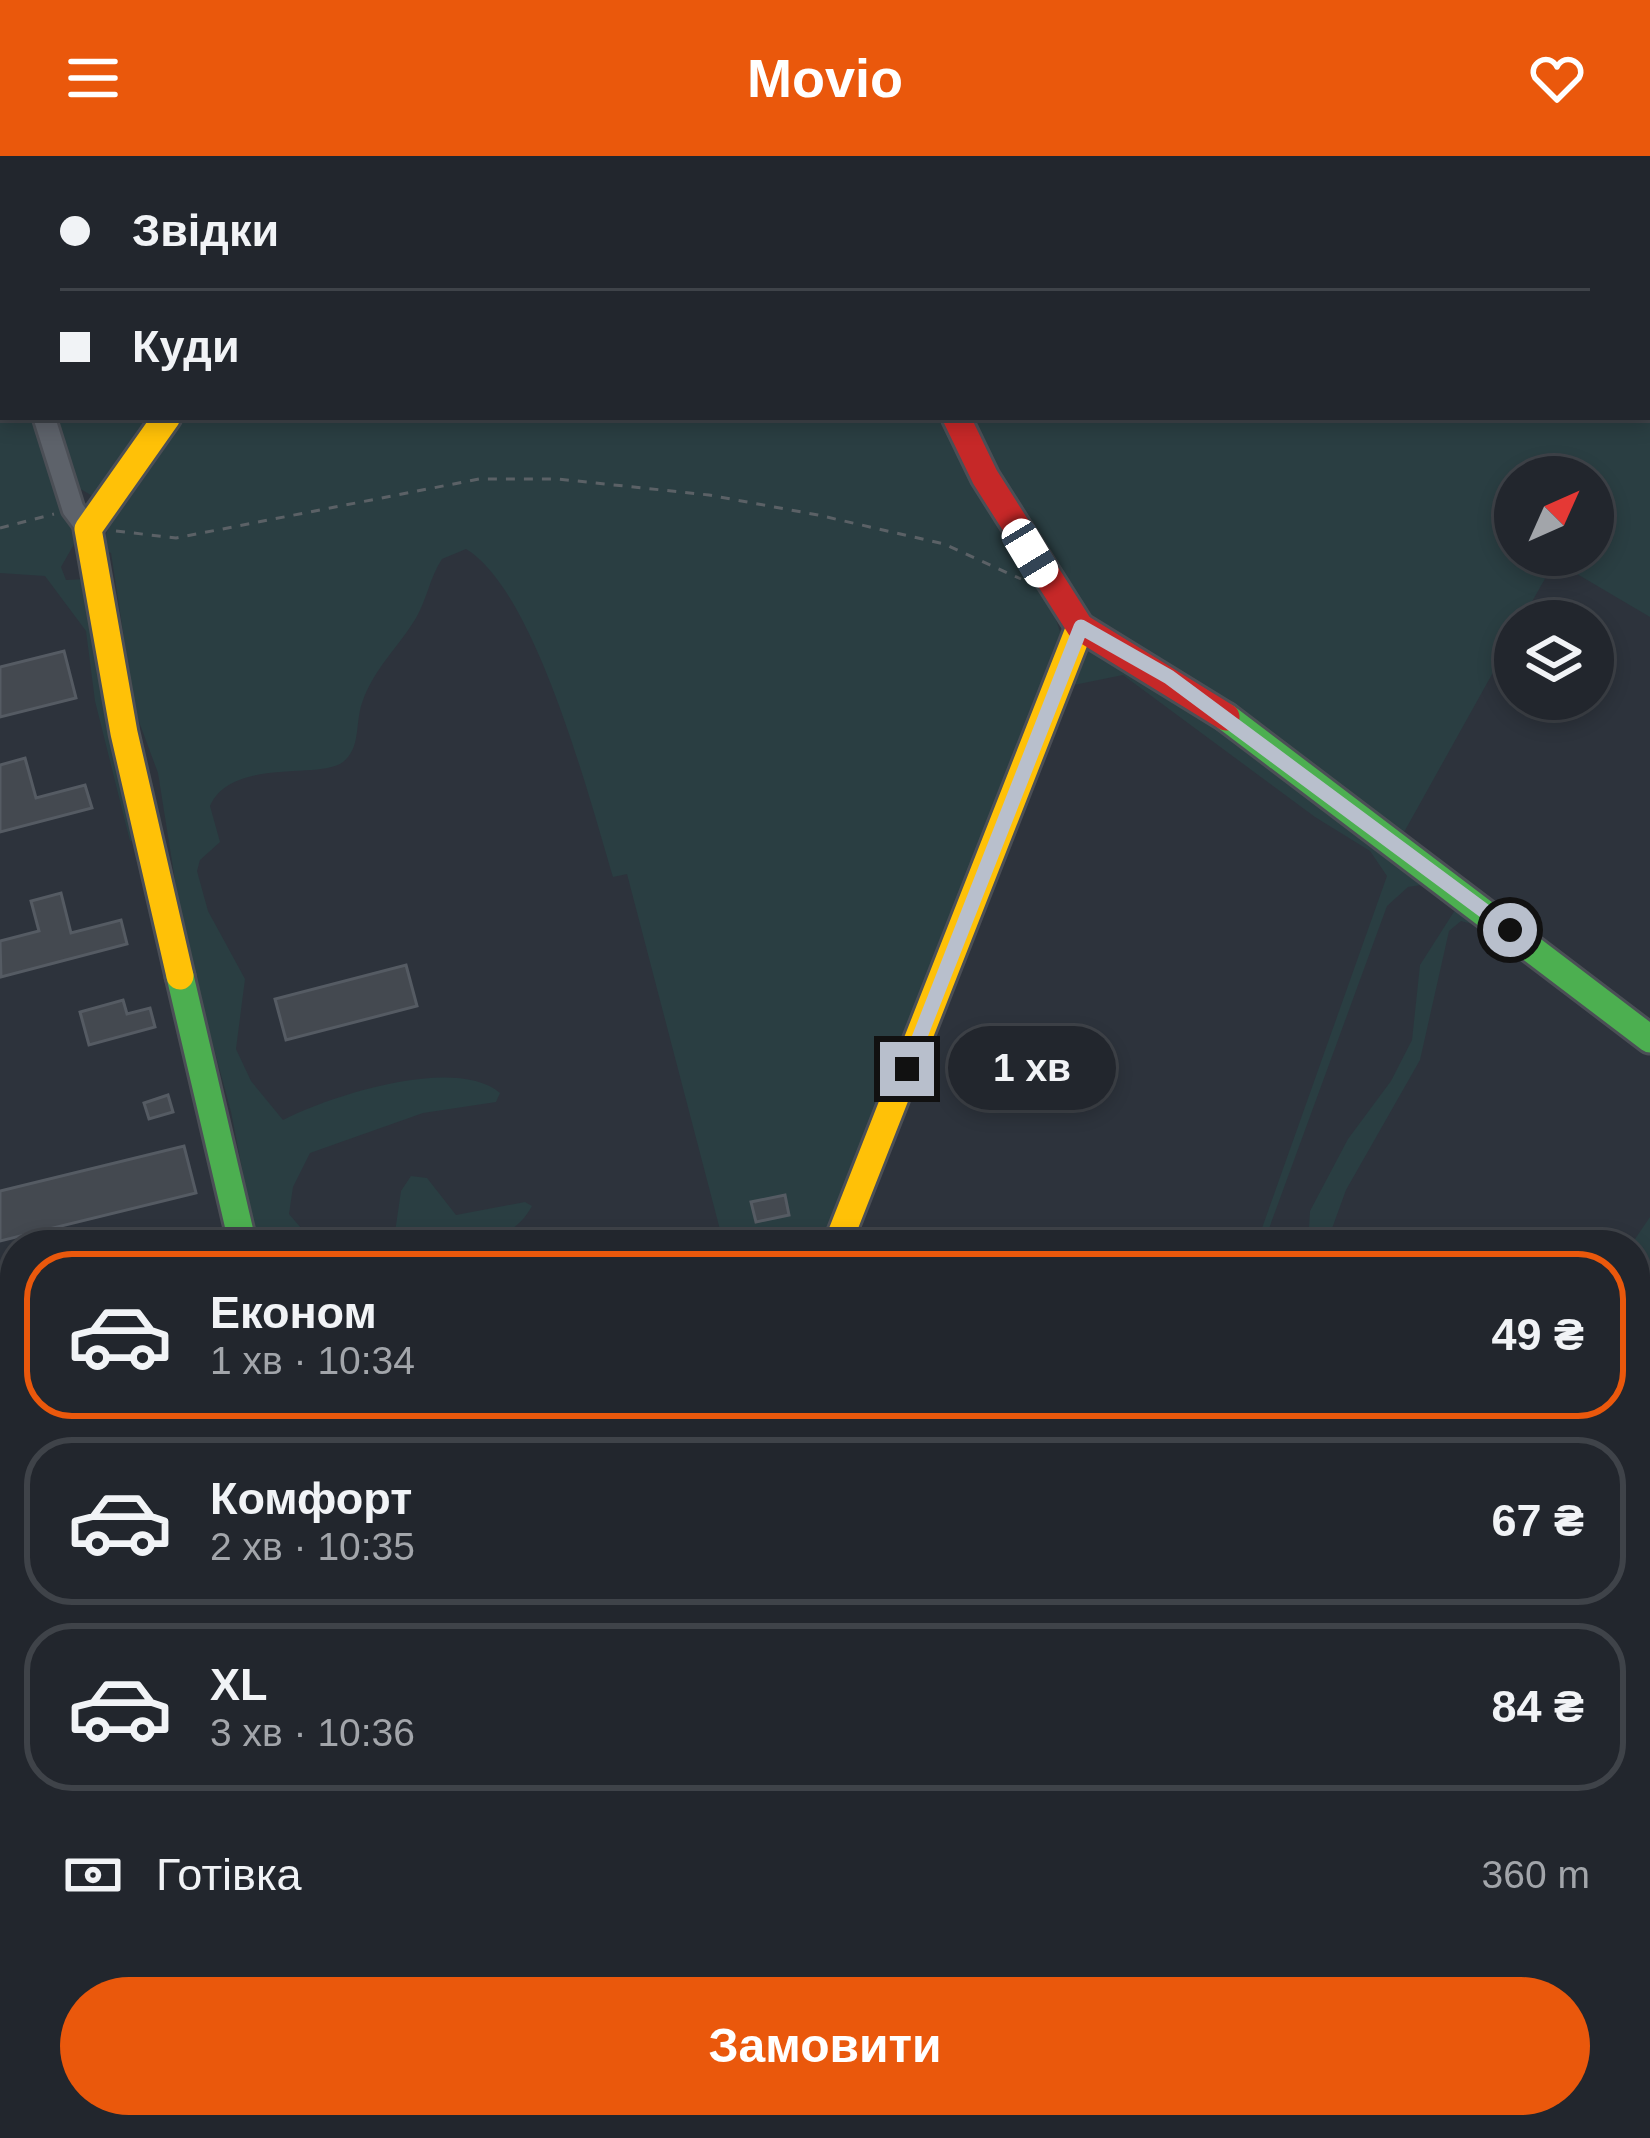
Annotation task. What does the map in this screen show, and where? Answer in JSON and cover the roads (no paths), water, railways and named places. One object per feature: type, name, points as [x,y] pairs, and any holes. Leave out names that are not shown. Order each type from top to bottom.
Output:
[{"type":"street","points":[[45,420],[81,519],[124,733],[240,1230]]},
{"type":"street","points":[[81,519],[164,420]]},
{"type":"street","points":[[958,420],[1052,588],[1081,627],[1140,659],[1229,719],[1650,1040]]},
{"type":"street","points":[[843,1230],[1081,627]]}]
